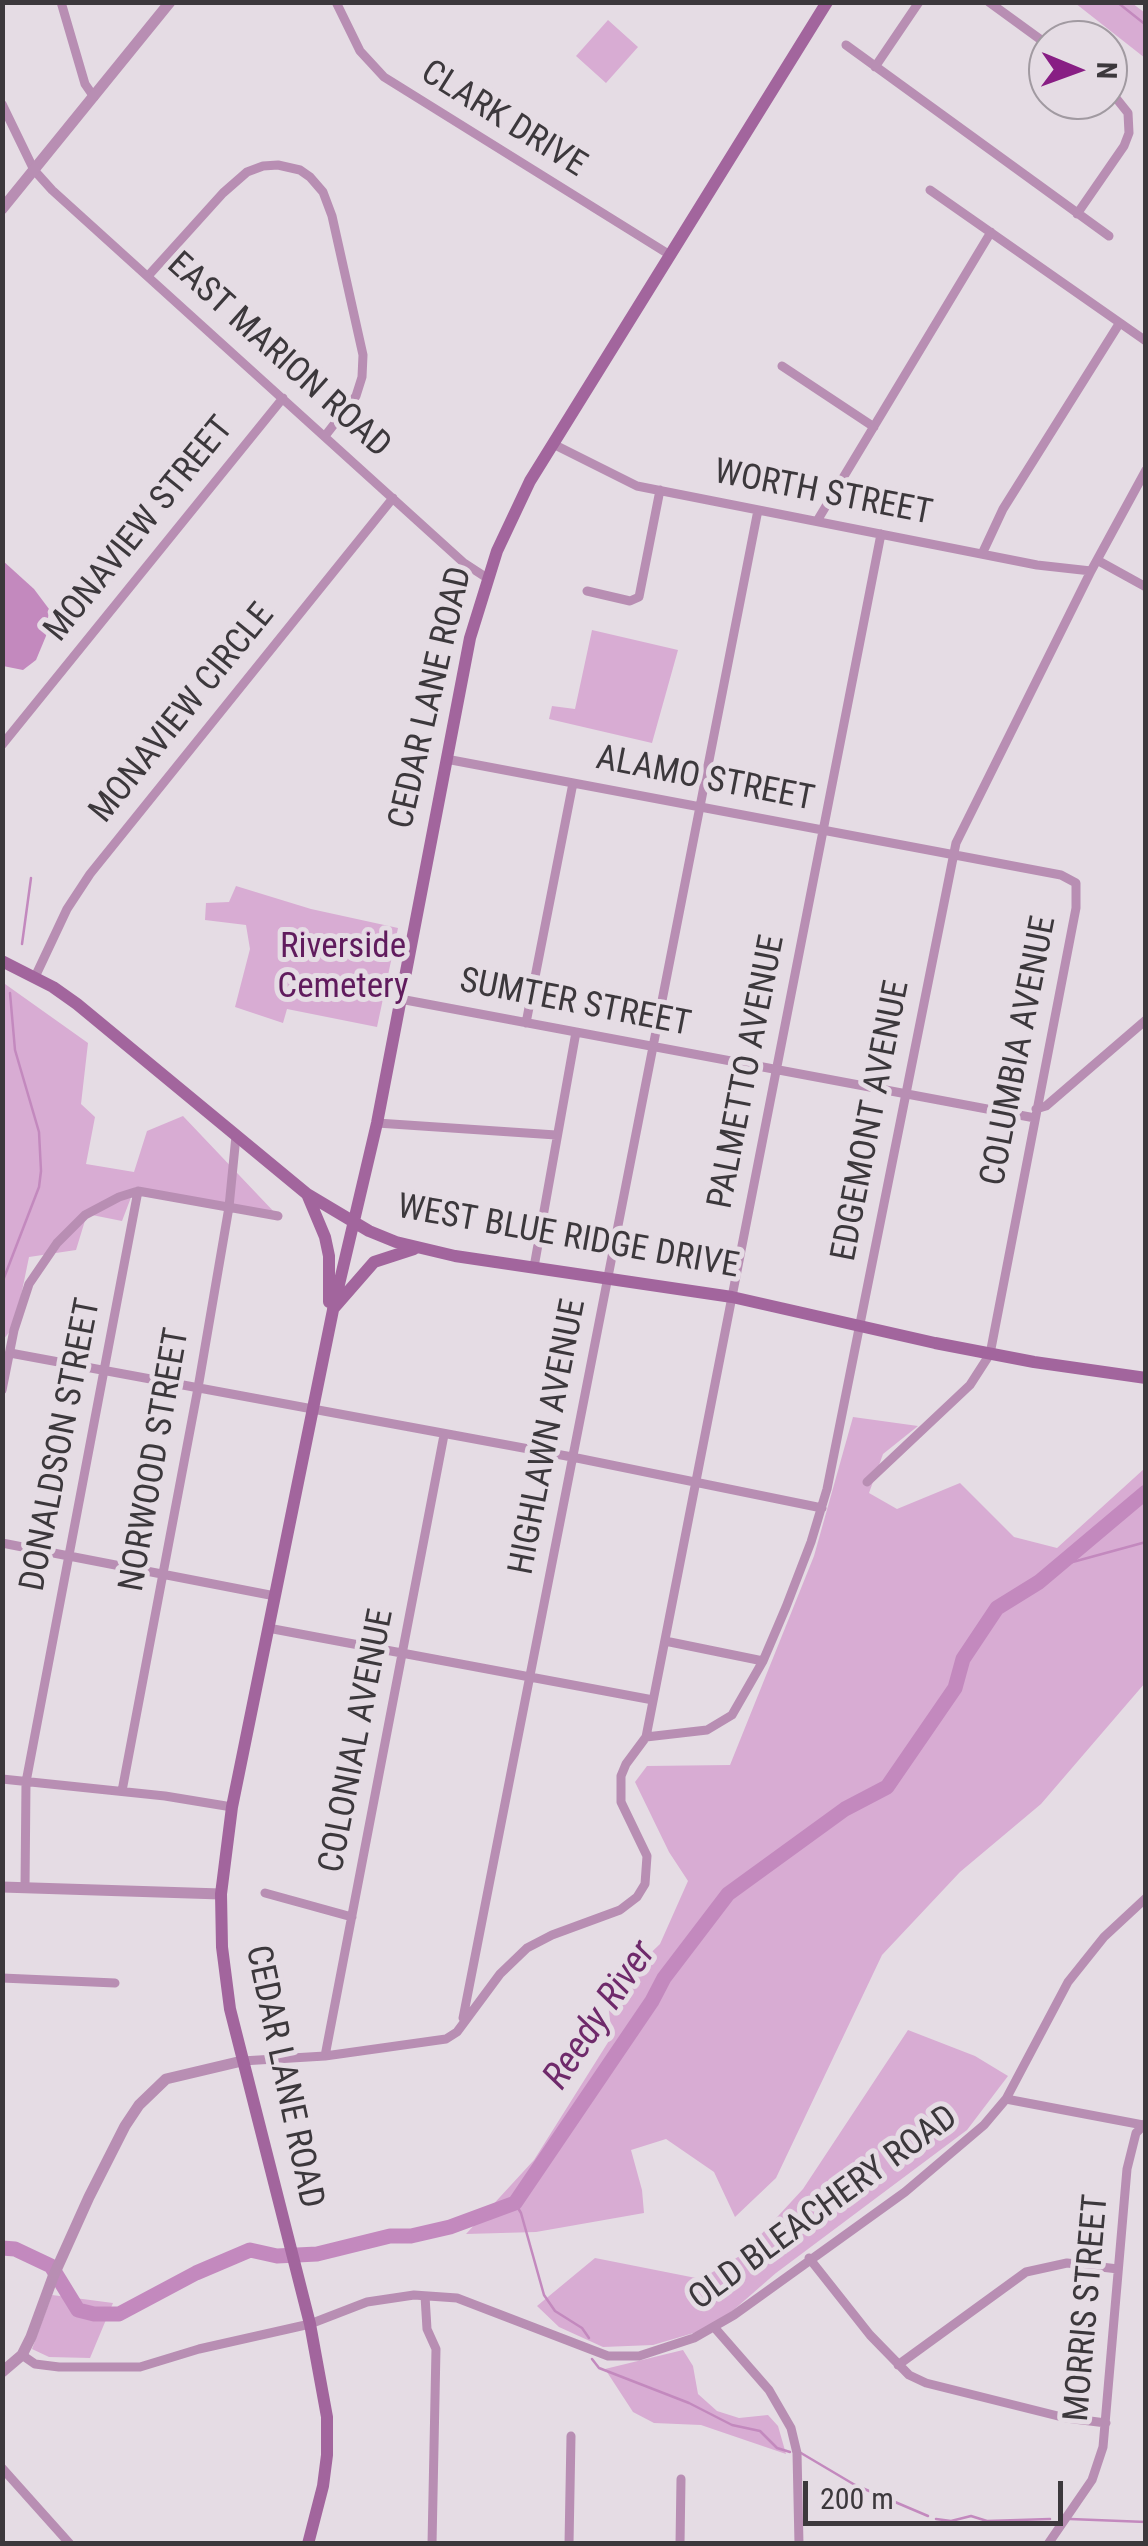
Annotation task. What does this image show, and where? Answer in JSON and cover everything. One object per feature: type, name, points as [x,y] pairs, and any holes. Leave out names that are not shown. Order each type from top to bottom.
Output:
[{"type":"main road","name":"CEDAR LANE ROAD","points":[[308,2544],[323,2486],[328,2425],[310,2324],[242,2061],[226,1982],[221,1894],[232,1807],[333,1310],[377,1122],[470,638],[487,578],[513,515],[827,2]]},
{"type":"main road","name":"WEST BLUE RIDGE DRIVE","points":[[2,962],[35,977],[76,1004],[306,1194],[376,1234],[416,1248],[732,1297],[990,1354],[1146,1378]]},
{"type":"main road","name":"CEDAR LANE ROAD","points":[[306,1194],[329,1256],[330,1326]]},
{"type":"main road","name":"CEDAR LANE ROAD","points":[[333,1310],[374,1262],[416,1248]]},
{"type":"street","points":[[61,2],[85,84],[94,98]]},
{"type":"street","points":[[2,210],[170,2]]},
{"type":"street","name":"CLARK DRIVE","points":[[336,2],[360,51],[384,77],[670,255]]},
{"type":"street","points":[[875,67],[919,2]]},
{"type":"street","points":[[989,2],[1028,30]]},
{"type":"street","points":[[846,46],[1109,236]]},
{"type":"street","points":[[2,104],[34,170]]},
{"type":"street","points":[[1077,214],[1124,146],[1129,133],[1128,112]]},
{"type":"street","points":[[148,276],[247,172],[278,164],[310,176],[332,216],[363,355],[356,396],[325,436]]},
{"type":"street","name":"EAST MARION ROAD","points":[[34,170],[464,563],[487,578]]},
{"type":"street","points":[[930,190],[1146,341]]},
{"type":"street","points":[[817,521],[991,232]]},
{"type":"street","points":[[982,554],[1014,492],[1119,324]]},
{"type":"street","points":[[782,366],[874,427]]},
{"type":"street","name":"MONAVIEW STREET","points":[[2,745],[283,398]]},
{"type":"street","name":"WORTH STREET","points":[[554,444],[621,480],[660,490],[982,554],[1091,571]]},
{"type":"street","name":"EDGEMONT AVENUE","points":[[646,1738],[701,1732],[722,1722],[740,1705],[763,1660],[822,1508],[953,855],[1091,571],[1146,470]]},
{"type":"street","points":[[587,591],[630,600],[639,596],[660,490]]},
{"type":"street","name":"MONAVIEW CIRCLE","points":[[35,977],[60,921],[90,874],[393,498]]},
{"type":"street","name":"HIGHLAWN AVENUE","points":[[463,2021],[758,510]]},
{"type":"street","name":"PALMETTO AVENUE","points":[[463,2021],[527,1948],[620,1910],[640,1892],[647,1875],[647,1856],[624,1810],[620,1786],[626,1764],[646,1738],[654,1700],[882,534]]},
{"type":"street","points":[[1097,560],[1146,586]]},
{"type":"street","name":"ALAMO STREET","points":[[446,759],[953,855]]},
{"type":"street","points":[[526,1022],[573,783]]},
{"type":"street","name":"COLUMBIA AVENUE","points":[[953,855],[1068,877],[1078,886],[990,1354]]},
{"type":"street","name":"SUMTER STREET","points":[[400,999],[906,1094],[1036,1113]]},
{"type":"street","points":[[1036,1113],[1146,1020]]},
{"type":"street","points":[[534,1266],[576,1032]]},
{"type":"street","points":[[377,1122],[556,1135]]},
{"type":"street","name":"NORWOOD STREET","points":[[122,1791],[198,1388],[229,1207],[236,1136]]},
{"type":"street","points":[[2,1390],[14,1330],[29,1284],[57,1243],[85,1215],[138,1191],[278,1216]]},
{"type":"street","name":"DONALDSON STREET","points":[[25,1888],[26,1782],[138,1191]]},
{"type":"street","points":[[2,1323],[14,1330]]},
{"type":"street","points":[[10,1353],[572,1457],[822,1508]]},
{"type":"street","points":[[867,1482],[980,1374],[990,1354]]},
{"type":"street","name":"COLONIAL AVENUE","points":[[325,2056],[444,1435]]},
{"type":"street","points":[[2,1543],[275,1596]]},
{"type":"street","points":[[268,1628],[654,1700]]},
{"type":"street","points":[[665,1641],[763,1660]]},
{"type":"street","points":[[2,1779],[232,1807]]},
{"type":"street","points":[[2,1887],[221,1894]]},
{"type":"street","points":[[265,1893],[352,1917]]},
{"type":"street","name":"OLD BLEACHERY ROAD","points":[[22,2355],[36,2364],[59,2367],[140,2368],[199,2349],[310,2324],[368,2302],[425,2296],[457,2298],[593,2352],[622,2357],[670,2348],[714,2327],[938,2166],[984,2125],[1006,2099],[1068,1982],[1104,1937],[1146,1898]]},
{"type":"street","points":[[2,1978],[115,1983]]},
{"type":"street","points":[[2,2372],[22,2355],[32,2337],[106,2160],[139,2105],[166,2079],[242,2061],[325,2056],[446,2039],[457,2032],[463,2021]]},
{"type":"street","points":[[1006,2099],[1145,2125]]},
{"type":"street","name":"MORRIS STREET","points":[[1048,2544],[1092,2480],[1104,2447],[1128,2168],[1136,2133],[1145,2125]]},
{"type":"street","points":[[809,2258],[870,2335],[909,2375],[926,2383],[1066,2418],[1106,2422]]},
{"type":"street","points":[[898,2365],[1026,2272],[1067,2263],[1118,2269]]},
{"type":"street","points":[[425,2296],[427,2329],[436,2349],[432,2544]]},
{"type":"street","points":[[714,2327],[769,2390],[791,2428],[797,2454],[799,2544]]},
{"type":"street","points":[[568,2544],[571,2436]]},
{"type":"street","points":[[2,2468],[70,2544]]},
{"type":"street","points":[[680,2544],[682,2478]]},
{"type":"green space","points":[[1075,3],[1132,3],[1145,13],[1145,58],[1128,45],[1128,20],[1097,20]]},
{"type":"green space","points":[[608,20],[638,47],[606,83],[576,56]]},
{"type":"green space","points":[[592,630],[678,650],[652,743],[549,719],[552,706],[575,709]]},
{"type":"green space","name":"Riverside Cemetery","points":[[236,886],[311,909],[398,928],[377,1027],[287,1009],[283,1023],[235,1007],[250,949],[246,925],[205,920],[206,903],[229,902]]},
{"type":"green space","points":[[5,984],[88,1043],[81,1104],[95,1117],[86,1164],[134,1172],[147,1131],[183,1116],[276,1214],[135,1187],[122,1221],[87,1214],[76,1250],[29,1257],[15,1325],[3,1340]]},
{"type":"green space","points":[[853,1417],[918,1426],[883,1454],[869,1493],[897,1509],[960,1483],[1014,1537],[1057,1548],[1145,1468],[1145,1683],[1041,1804],[960,1872],[882,1955],[776,2178],[735,2217],[714,2172],[666,2139],[631,2150],[644,2213],[536,2232],[466,2234],[534,2160],[612,2036],[607,1995],[660,1944],[688,1881],[669,1852],[635,1782],[647,1766],[730,1765],[814,1556]]},
{"type":"green space","points":[[908,2030],[975,2056],[1008,2076],[967,2130],[776,2273],[714,2327],[653,2345],[603,2347],[559,2327],[537,2306],[595,2258],[701,2279],[743,2254],[803,2189]]},
{"type":"green space","points":[[52,2295],[113,2303],[90,2358],[49,2357],[32,2349]]},
{"type":"green space","points":[[683,2350],[693,2366],[698,2394],[717,2411],[739,2418],[768,2415],[778,2426],[786,2454],[701,2425],[654,2423],[633,2412],[605,2369]]},
{"type":"shaded area","points":[[2,560],[34,589],[49,609],[46,636],[36,660],[23,670],[3,666]]},
{"type":"waterway","points":[[1117,2],[1146,25]]},
{"type":"waterway","points":[[22,944],[31,878]]},
{"type":"waterway","points":[[2,1283],[39,1187],[41,1171],[39,1132],[15,1050],[10,993]]},
{"type":"waterway","name":"Reedy River","points":[[2,2248],[15,2249],[51,2266],[78,2310],[119,2314],[196,2273],[250,2250],[277,2256],[317,2254],[390,2236],[411,2236],[450,2227],[515,2203],[664,1978],[728,1894],[845,1809],[887,1787],[955,1688],[963,1659],[997,1608],[1039,1582],[1146,1492]]},
{"type":"waterway","points":[[1058,1566],[1146,1542]]},
{"type":"waterway","points":[[515,2203],[544,2295],[555,2311],[582,2328],[589,2338]]},
{"type":"waterway","points":[[592,2359],[599,2368],[689,2403],[732,2425],[760,2431],[777,2448],[790,2452]]},
{"type":"waterway","points":[[801,2453],[855,2485],[928,2516]]},
{"type":"waterway","points":[[936,2519],[1050,2519]]},
{"type":"waterway","points":[[1070,2519],[1146,2522]]}]
